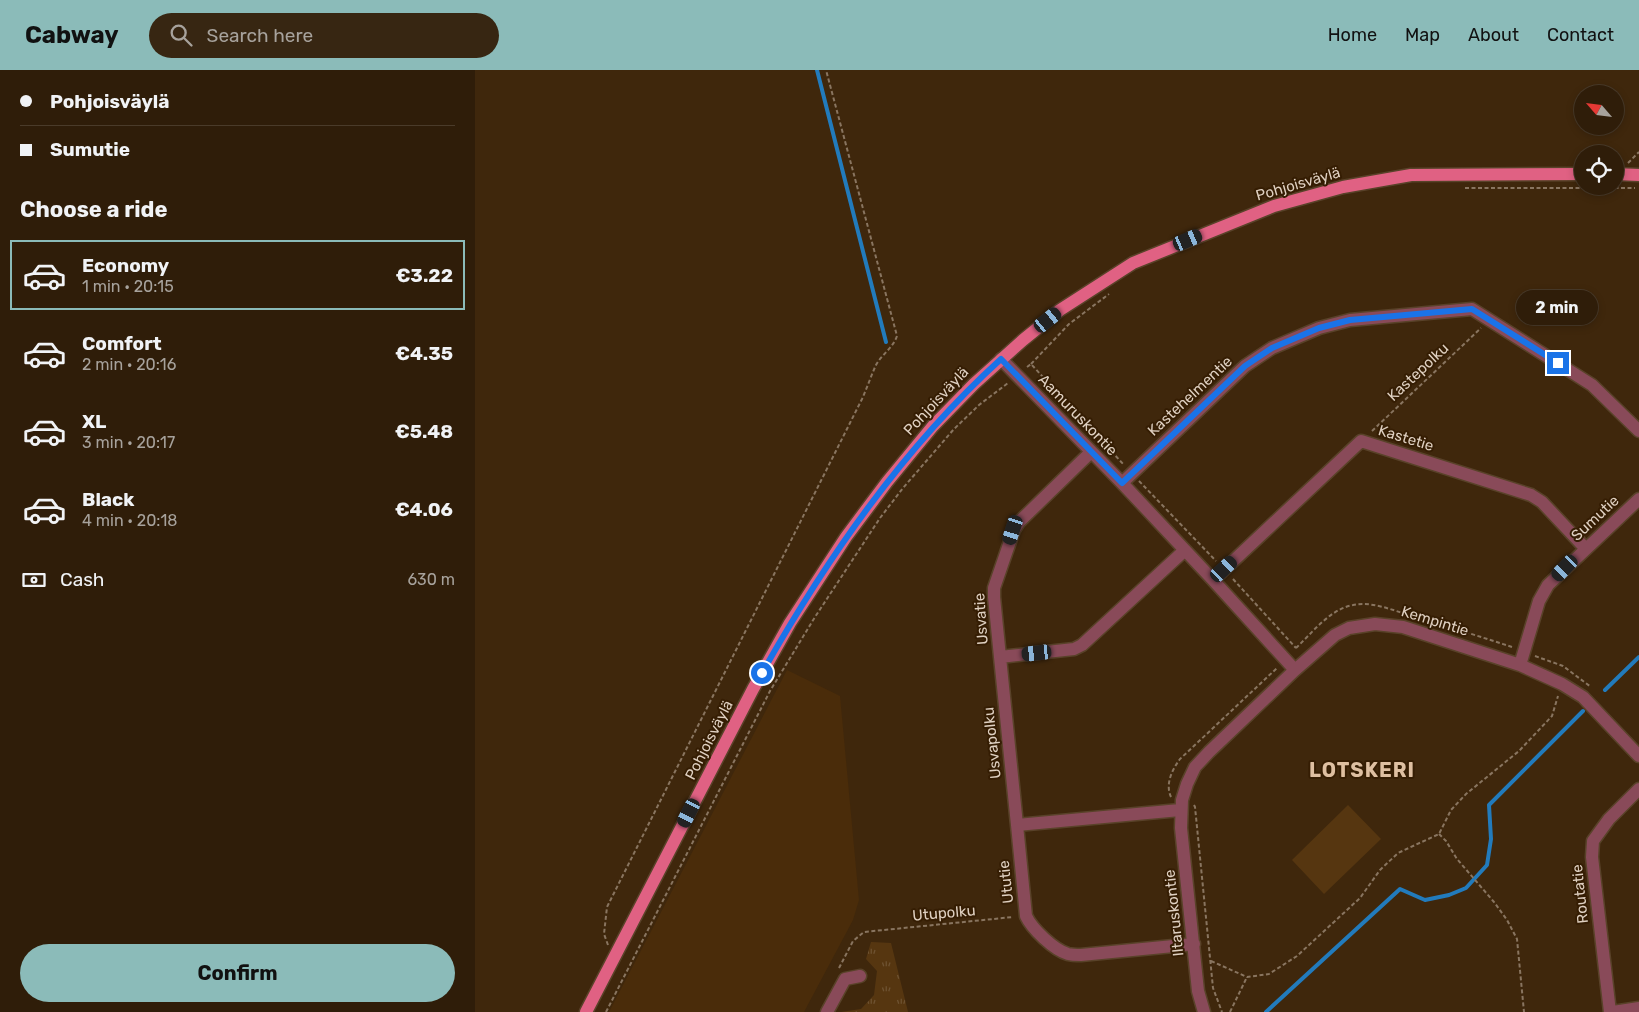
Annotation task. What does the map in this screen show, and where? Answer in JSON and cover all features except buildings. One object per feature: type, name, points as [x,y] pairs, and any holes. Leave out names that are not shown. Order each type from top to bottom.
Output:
[{"type":"main road","name":"Pohjoisväylä","points":[[586,1012],[753,689],[790,624],[846,537],[887,482],[933,426],[1001,359],[1060,310],[1133,263],[1274,206],[1343,187],[1411,175],[1484,173],[1574,174]]},
{"type":"main road","points":[[1624,174],[1639,175]]},
{"type":"street","name":"Kastehelmentie","points":[[1122,483],[1245,366],[1272,348],[1319,328],[1350,320],[1472,309],[1490,320]]},
{"type":"street","points":[[1490,320],[1592,385],[1639,432]]},
{"type":"street","name":"Aamuruskontie","points":[[1001,359],[1122,483],[1295,670]]},
{"type":"street","name":"Kastetie","points":[[1213,580],[1361,441],[1531,495],[1542,502],[1586,549]]},
{"type":"street","name":"Usvatie","points":[[1091,452],[1013,530],[994,588],[1000,657],[1074,649],[1082,645],[1185,550]]},
{"type":"street","name":"Sumutie","points":[[1520,665],[1543,593],[1559,574],[1639,499]]},
{"type":"street","name":"Kempintie","points":[[1181,805],[1191,776],[1209,752],[1295,670],[1335,635],[1349,628],[1375,624],[1403,627],[1520,665],[1562,684],[1583,697],[1639,756]]},
{"type":"street","name":"Usvapolku","points":[[1000,657],[1017,825]]},
{"type":"street","name":"Routatie","points":[[1639,789],[1609,819],[1593,841],[1592,857],[1611,1012],[1639,1008]]},
{"type":"street","points":[[1017,825],[1181,805]]},
{"type":"street","name":"Iltaruskontie","points":[[1181,805],[1199,991],[1204,1012]]},
{"type":"street","name":"Ututie","points":[[1017,825],[1026,916],[1030,925],[1057,948],[1067,954],[1081,955],[1194,944]]},
{"type":"street","points":[[827,1012],[845,979],[859,976]]},
{"type":"path","points":[[613,960],[604,934],[607,908],[853,417],[876,365],[895,343],[897,336],[826,70]]},
{"type":"path","points":[[1465,188],[1603,189],[1639,187]]},
{"type":"path","points":[[606,1012],[770,691],[815,617],[880,518],[954,429],[979,405],[1018,376],[1069,324],[1113,291]]},
{"type":"path","name":"Kastepolku","points":[[1361,441],[1490,320]]},
{"type":"path","points":[[1031,364],[1297,648]]},
{"type":"path","points":[[1222,1012],[1213,988],[1195,807],[1191,803],[1181,805],[1169,797],[1169,781],[1173,769],[1180,759],[1322,623],[1340,610],[1353,605],[1370,604],[1448,626],[1563,666],[1594,690]]},
{"type":"path","points":[[1211,961],[1247,976],[1269,974],[1297,956],[1360,898],[1380,870],[1398,853],[1439,834],[1451,810],[1466,794],[1519,751],[1551,716],[1562,684]]},
{"type":"path","points":[[1439,834],[1507,920],[1517,939],[1524,1012]]},
{"type":"path","name":"Utupolku","points":[[864,932],[1026,916]]},
{"type":"path","points":[[1230,1012],[1247,976]]},
{"type":"shaded area","points":[[787,670],[840,696],[859,900],[853,920],[804,1012],[609,1012]]},
{"type":"green space","points":[[1348,805],[1381,839],[1324,894],[1292,860]]},
{"type":"green space","points":[[871,942],[891,943],[908,1012],[841,1012],[861,1009],[874,995],[877,971],[866,959]]},
{"type":"waterway","points":[[817,70],[886,342]]},
{"type":"waterway","points":[[1605,690],[1639,657]]},
{"type":"waterway","points":[[1266,1012],[1400,889],[1425,900],[1449,895],[1466,888],[1487,865],[1491,839],[1489,805],[1583,711]]},
{"type":"district","name":"LOTSKERI","points":[[1362,770]]},
{"type":"route","points":[[762,673],[790,624],[846,537],[887,482],[933,426],[1001,359],[1122,483],[1245,366],[1272,348],[1319,328],[1350,320],[1472,309],[1558,363]]}]
